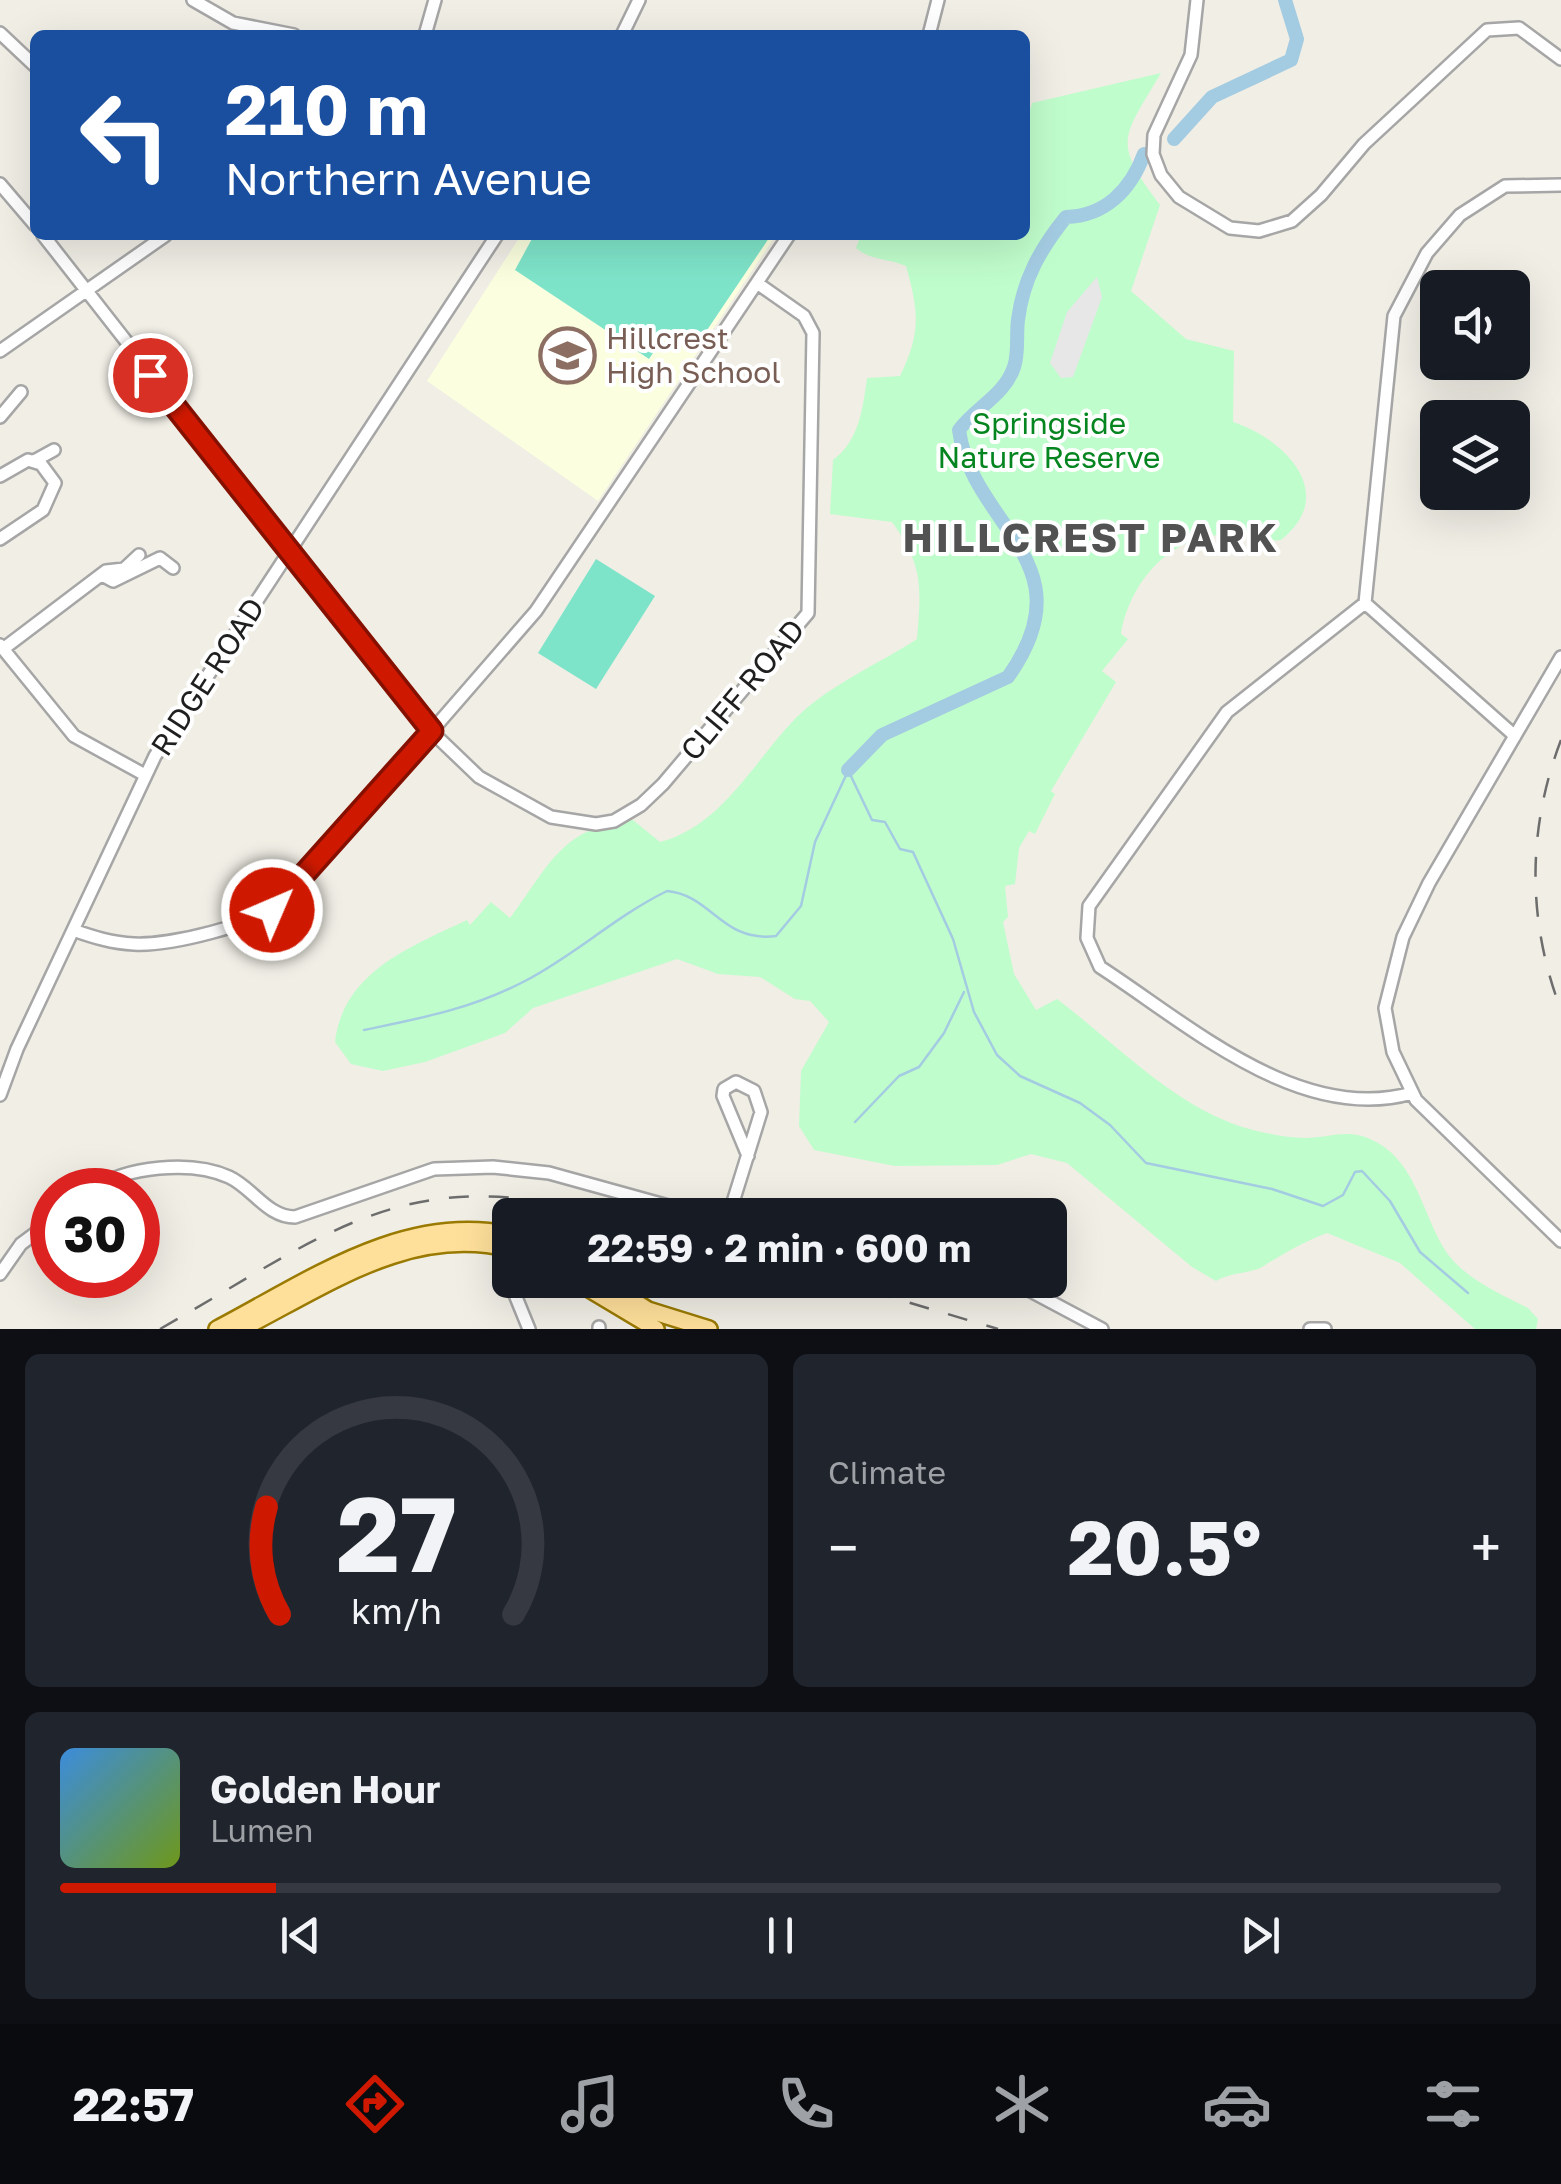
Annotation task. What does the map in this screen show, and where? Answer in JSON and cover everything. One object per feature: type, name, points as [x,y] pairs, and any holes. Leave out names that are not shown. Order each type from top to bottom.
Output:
[{"type":"main road","points":[[217,1329],[405,1238],[466,1229],[492,1233]]},
{"type":"main road","points":[[241,1329],[402,1250],[454,1242],[492,1247]]},
{"type":"main road","points":[[604,1298],[656,1329]]},
{"type":"main road","points":[[629,1298],[648,1310],[709,1329]]},
{"type":"street","points":[[193,0],[234,23],[269,30]]},
{"type":"street","points":[[426,30],[435,0]]},
{"type":"street","points":[[624,30],[639,0]]},
{"type":"street","points":[[930,30],[938,0]]},
{"type":"street","points":[[1197,0],[1191,55],[1158,126],[1152,154],[1161,174],[1179,197],[1230,228],[1259,230],[1292,221],[1321,196],[1364,144],[1486,30],[1519,28],[1561,59]]},
{"type":"street","points":[[0,33],[30,61]]},
{"type":"street","points":[[0,184],[30,219]]},
{"type":"street","points":[[1412,1093],[1383,1100],[1340,1098],[1280,1082],[1100,966],[1088,938],[1089,906],[1095,892],[1219,722],[1365,603],[1394,316],[1427,253],[1460,215],[1505,186],[1561,185]]},
{"type":"street","name":"CLIFF ROAD","points":[[47,240],[432,731],[478,777],[522,804],[551,817],[596,824],[614,821],[641,805],[805,619],[810,602],[813,333],[804,316],[758,283]]},
{"type":"street","points":[[0,351],[159,240]]},
{"type":"street","name":"RIDGE ROAD","points":[[0,1096],[145,775],[494,240]]},
{"type":"street","points":[[73,930],[113,942],[152,944],[267,914],[290,894],[552,589],[786,240]]},
{"type":"street","points":[[0,417],[21,392]]},
{"type":"street","points":[[0,476],[54,450]]},
{"type":"street","points":[[0,539],[43,510],[51,497],[55,483],[34,461]]},
{"type":"street","points":[[139,556],[124,569],[102,574],[2,647],[74,736],[145,775]]},
{"type":"street","points":[[102,574],[113,581],[122,580],[160,558],[173,568]]},
{"type":"street","points":[[1365,603],[1515,736]]},
{"type":"street","points":[[1561,657],[1428,883],[1402,937],[1385,1008],[1394,1052],[1412,1093],[1439,1126],[1561,1241]]},
{"type":"street","points":[[735,1198],[748,1156],[761,1106],[754,1091],[736,1082],[724,1089],[723,1096],[748,1156]]},
{"type":"street","points":[[160,1171],[212,1172],[233,1179],[276,1213],[295,1217],[434,1169],[493,1167],[549,1174],[638,1198]]},
{"type":"street","points":[[0,1274],[20,1244],[30,1237]]},
{"type":"street","points":[[517,1298],[529,1329]]},
{"type":"street","points":[[1044,1298],[1102,1329]]},
{"type":"street","points":[[1310,1329],[1325,1329]]},
{"type":"shaded area","name":"Hillcrest High School","points":[[518,240],[773,240],[598,501],[427,381]]},
{"type":"shaded area","points":[[1097,277],[1102,297],[1073,377],[1061,378],[1050,363],[1067,312]]},
{"type":"green space","name":"Springside Nature Reserve","points":[[1161,73],[1131,126],[1128,139],[1134,167],[1160,205],[1131,291],[1186,339],[1234,351],[1233,422],[1286,454],[1305,486],[1305,504],[1298,522],[1281,540],[1219,535],[1182,545],[1153,568],[1132,598],[1121,634],[1128,639],[1102,671],[1116,682],[1051,791],[1055,794],[1035,834],[1029,831],[1019,848],[1015,884],[1005,886],[1008,917],[1003,922],[1014,974],[1036,1010],[1057,999],[1149,1074],[1226,1121],[1292,1137],[1354,1135],[1388,1150],[1410,1177],[1451,1258],[1477,1280],[1528,1308],[1538,1319],[1536,1329],[1475,1329],[1400,1263],[1327,1233],[1262,1267],[1216,1281],[1192,1267],[1067,1163],[1031,1154],[997,1165],[895,1166],[814,1150],[799,1126],[801,1071],[829,1022],[810,1001],[795,999],[760,977],[718,974],[677,959],[533,1008],[505,1033],[425,1062],[383,1071],[351,1064],[335,1042],[351,997],[383,965],[467,920],[470,925],[491,902],[510,918],[559,852],[589,831],[633,820],[660,842],[683,834],[721,805],[813,703],[917,639],[918,578],[910,552],[892,522],[830,514],[833,460],[854,434],[867,378],[900,376],[915,335],[914,297],[906,266],[856,248],[859,240],[1030,240],[1032,103]]},
{"type":"green space","points":[[531,240],[768,240],[697,345],[669,329],[649,359],[515,270]]},
{"type":"green space","points":[[596,559],[655,596],[596,689],[538,653]]},
{"type":"waterway","points":[[1174,139],[1212,97],[1291,60],[1297,39],[1285,0]]},
{"type":"waterway","points":[[848,770],[882,735],[1008,677],[1030,637],[1037,604],[1032,574],[968,464],[959,430],[1010,377],[1016,362],[1024,291],[1049,240],[1066,217],[1093,212],[1115,198],[1132,178],[1144,154]]},
{"type":"waterway","points":[[848,770],[872,820],[885,822],[900,849],[913,852],[953,939],[974,1012],[997,1055],[1020,1076],[1080,1103],[1110,1125],[1146,1163],[1272,1189],[1323,1206],[1343,1195],[1355,1172],[1362,1171],[1390,1201],[1420,1252],[1468,1293]]},
{"type":"waterway","points":[[364,1030],[446,1012],[505,991],[667,891],[695,901],[743,932],[776,936],[801,906],[815,842],[848,771]]},
{"type":"waterway","points":[[855,1122],[899,1076],[919,1067],[944,1033],[964,992]]},
{"type":"railway","points":[[1561,740],[1542,807],[1535,875],[1542,943],[1561,1010]]},
{"type":"railway","points":[[160,1329],[321,1237],[370,1216],[420,1202],[474,1196],[504,1198]]},
{"type":"railway","points":[[894,1298],[998,1329]]},
{"type":"place","name":"Hillcrest High School","points":[[567,356]]},
{"type":"district","name":"HILLCREST PARK","points":[[1091,538]]},
{"type":"route","points":[[150,375],[432,731],[272,910]]}]
